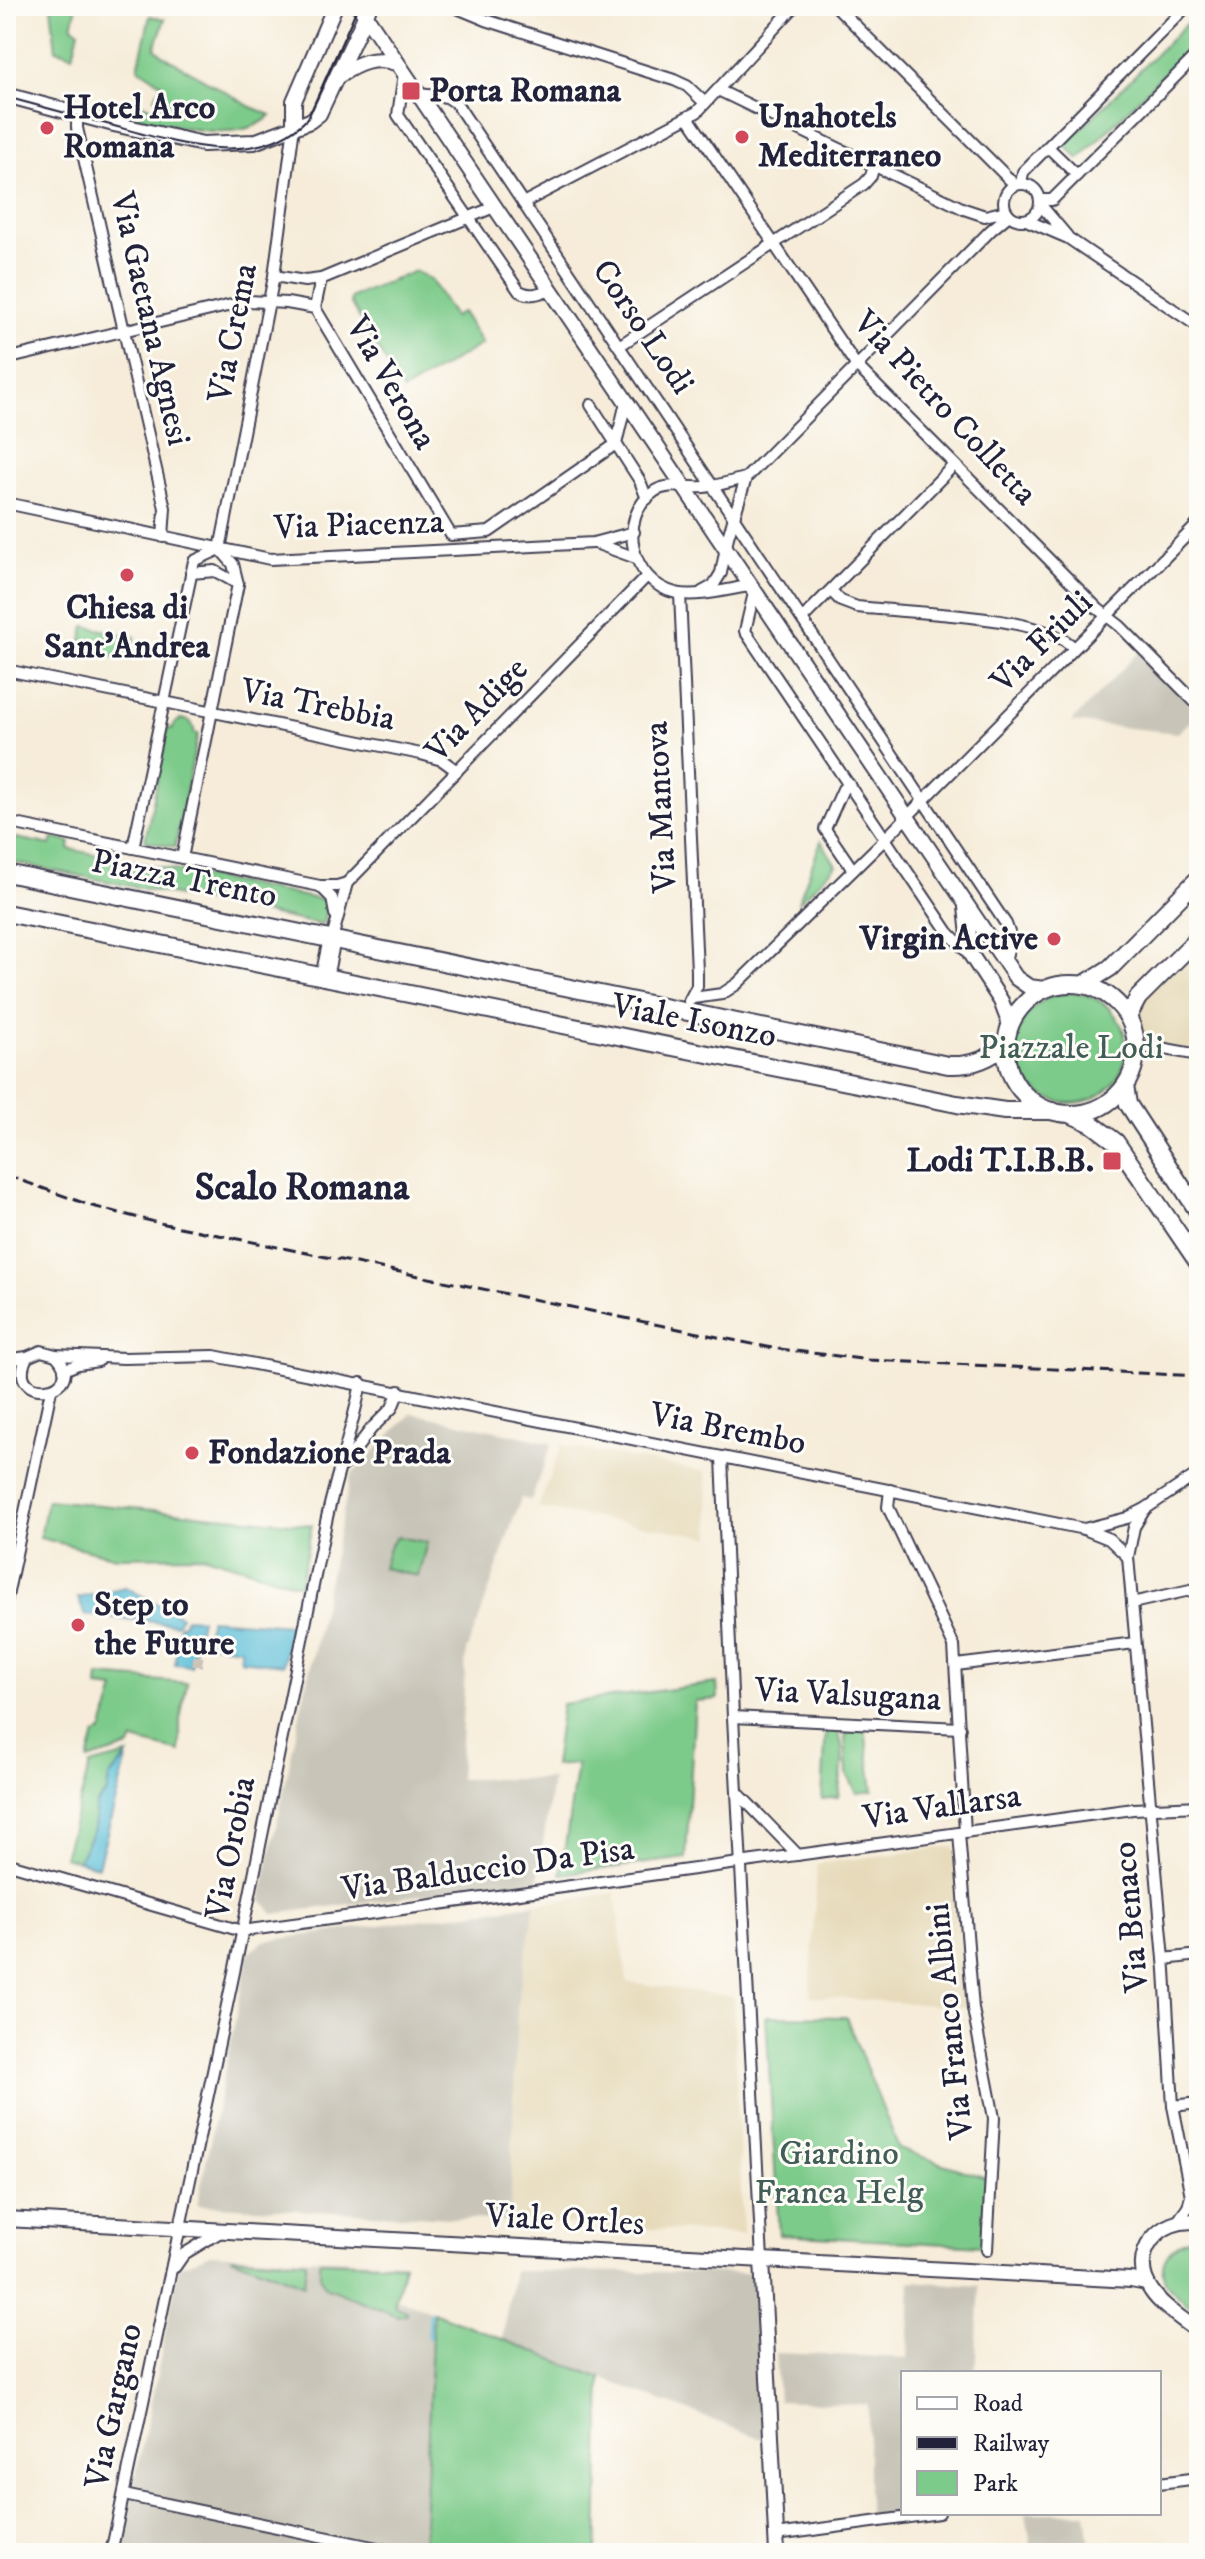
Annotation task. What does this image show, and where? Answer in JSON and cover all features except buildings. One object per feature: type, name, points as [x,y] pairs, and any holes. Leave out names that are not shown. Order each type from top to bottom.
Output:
[{"type":"main road","name":"Piazza Trento","points":[[6,873],[332,939]]},
{"type":"main road","points":[[1091,987],[1199,878]]},
{"type":"main road","name":"Piazza Trento","points":[[6,913],[324,977]]},
{"type":"main road","points":[[1128,1017],[1138,998],[1199,937]]},
{"type":"main road","points":[[324,977],[332,939]]},
{"type":"main road","name":"Viale Isonzo","points":[[332,939],[948,1065],[961,1066],[981,1060],[1005,1045]]},
{"type":"main road","name":"Viale Isonzo","points":[[324,977],[957,1104],[1005,1111],[1060,1113]]},
{"type":"main road","points":[[1060,1113],[1097,1109],[1114,1098],[1133,1070],[1135,1034],[1128,1017],[1117,1002],[1091,987],[1063,984],[1044,989],[1023,1004],[1010,1025],[1005,1045],[1007,1065],[1017,1086],[1030,1100],[1060,1113],[1092,1124],[1116,1142],[1199,1264]]},
{"type":"main road","points":[[1125,1086],[1128,1104],[1199,1213]]},
{"type":"street","points":[[452,6],[674,80],[687,86],[697,111]]},
{"type":"street","points":[[523,203],[697,111],[795,6]]},
{"type":"street","points":[[836,6],[1018,185]]},
{"type":"street","points":[[1018,185],[1023,172],[1187,6]]},
{"type":"street","points":[[294,126],[294,101],[334,7]]},
{"type":"street","points":[[6,95],[203,144],[254,142],[317,118],[367,8]]},
{"type":"street","points":[[367,8],[400,68]]},
{"type":"street","points":[[1040,202],[1052,200],[1199,53]]},
{"type":"street","points":[[339,75],[369,61],[382,60],[400,68]]},
{"type":"street","name":"Corso Lodi","points":[[400,68],[1005,961],[1022,984],[1044,989]]},
{"type":"street","name":"Corso Lodi","points":[[400,68],[398,115],[468,219],[519,291],[538,294],[549,289]]},
{"type":"street","points":[[718,90],[970,212],[985,216],[1008,213]]},
{"type":"street","name":"Corso Lodi","points":[[418,94],[454,100],[1008,927],[1011,938],[1005,961]]},
{"type":"street","name":"Via Pietro Colletta","points":[[697,111],[773,245],[856,365],[1199,706]]},
{"type":"street","name":"Via Gaetana Agnesi","points":[[77,114],[77,128],[165,508],[163,537]]},
{"type":"street","name":"Via Crema","points":[[220,549],[274,276],[294,126]]},
{"type":"street","points":[[1048,147],[1077,175]]},
{"type":"street","points":[[619,346],[864,184],[874,166]]},
{"type":"street","points":[[1040,202],[1036,214],[1020,221],[1008,213],[1004,199],[1010,188],[1018,185],[1033,188],[1068,238]]},
{"type":"street","points":[[274,276],[305,281],[321,279],[494,207]]},
{"type":"street","points":[[702,592],[716,583],[746,478],[1008,213]]},
{"type":"street","points":[[1026,220],[1068,238],[1199,327]]},
{"type":"street","points":[[315,308],[321,279]]},
{"type":"street","name":"Via Verona","points":[[6,359],[248,301],[315,308],[444,526]]},
{"type":"street","name":"Corso Lodi","points":[[616,444],[626,402]]},
{"type":"street","points":[[591,405],[640,481],[647,499]]},
{"type":"street","points":[[501,547],[500,523],[616,444]]},
{"type":"street","points":[[802,619],[954,465]]},
{"type":"street","points":[[746,478],[713,486],[665,487],[655,491],[637,516],[634,532],[636,558],[646,577],[661,588],[680,594],[752,590]]},
{"type":"street","name":"Via Piacenza","points":[[6,503],[270,559],[593,543],[634,532]]},
{"type":"street","name":"Via Piacenza","points":[[444,526],[451,535],[485,533],[500,523]]},
{"type":"street","name":"Via Friuli","points":[[693,998],[730,990],[1199,523]]},
{"type":"street","name":"Via Piacenza","points":[[593,543],[636,558]]},
{"type":"street","points":[[133,848],[194,561],[220,549],[233,564],[238,584],[182,858]]},
{"type":"street","points":[[191,573],[215,571],[238,584]]},
{"type":"street","name":"Via Adige","points":[[347,883],[646,577]]},
{"type":"street","name":"Corso Lodi","points":[[752,590],[745,631],[948,932],[973,959],[1001,1001],[1010,1025]]},
{"type":"street","points":[[831,591],[841,601],[857,607],[1004,622],[1050,633],[1074,648]]},
{"type":"street","name":"Via Mantova","points":[[680,594],[678,608],[697,971],[693,998]]},
{"type":"street","points":[[6,670],[211,712]]},
{"type":"street","name":"Via Trebbia","points":[[211,712],[421,754],[442,760],[457,771]]},
{"type":"street","points":[[849,784],[843,789],[825,829],[853,870]]},
{"type":"street","name":"Piazza Trento","points":[[6,822],[320,886],[347,883]]},
{"type":"street","points":[[332,939],[347,883]]},
{"type":"street","name":"Piazza Trento","points":[[320,886],[332,898],[336,921]]},
{"type":"street","name":"Corso Lodi","points":[[965,903],[973,959]]},
{"type":"street","points":[[680,1010],[693,998]]},
{"type":"street","points":[[1136,1054],[1149,1046],[1199,1055]]},
{"type":"street","points":[[6,1360],[43,1351],[56,1355],[124,1358]]},
{"type":"street","points":[[6,1601],[51,1390],[60,1382],[64,1370],[56,1355]]},
{"type":"street","name":"Via Brembo","points":[[124,1358],[214,1356],[361,1383],[1084,1529],[1109,1539],[1128,1557]]},
{"type":"street","points":[[27,1357],[23,1371],[28,1383],[38,1390],[51,1390]]},
{"type":"street","points":[[64,1370],[83,1363],[124,1358]]},
{"type":"street","points":[[6,1366],[23,1371]]},
{"type":"street","name":"Via Orobia","points":[[180,2229],[335,1478],[361,1383]]},
{"type":"street","points":[[38,1390],[43,1422]]},
{"type":"street","points":[[335,1478],[371,1429],[392,1408],[399,1391]]},
{"type":"street","points":[[355,1414],[361,1426],[371,1429]]},
{"type":"street","points":[[722,1457],[777,2553]]},
{"type":"street","name":"Via Brembo","points":[[1084,1529],[1127,1518],[1199,1473]]},
{"type":"street","name":"Via Valsugana","points":[[890,1490],[888,1507],[954,1646],[960,1728],[962,1833]]},
{"type":"street","name":"Via Benaco","points":[[1145,1509],[1134,1527],[1128,1557],[1164,1959],[1173,2106],[1191,2196],[1188,2207],[1178,2221]]},
{"type":"street","points":[[1132,1603],[1199,1588]]},
{"type":"street","points":[[956,1665],[1135,1643]]},
{"type":"street","name":"Via Valsugana","points":[[733,1717],[960,1728]]},
{"type":"street","points":[[738,1793],[798,1855]]},
{"type":"street","name":"Via Vallarsa","points":[[741,1862],[1150,1808],[1199,1806]]},
{"type":"street","name":"Via Franco Albini","points":[[962,1833],[973,2009],[994,2118],[987,2250]]},
{"type":"street","name":"Via Balduccio Da Pisa","points":[[242,1931],[741,1862]]},
{"type":"street","points":[[6,1863],[242,1931]]},
{"type":"street","points":[[1164,1959],[1199,1955]]},
{"type":"street","points":[[1173,2106],[1199,2103]]},
{"type":"street","name":"Viale Ortles","points":[[6,2219],[1120,2279],[1147,2283]]},
{"type":"street","points":[[1199,2222],[1178,2221],[1163,2228],[1145,2250],[1143,2262],[1147,2283],[1154,2295],[1199,2332]]},
{"type":"street","name":"Via Gargano","points":[[111,2553],[180,2229]]},
{"type":"street","points":[[171,2272],[184,2254],[223,2231]]},
{"type":"street","points":[[1120,2279],[1133,2274],[1143,2262]]},
{"type":"street","points":[[1161,2483],[1199,2478]]},
{"type":"street","points":[[124,2495],[401,2553]]},
{"type":"street","points":[[776,2535],[924,2515]]},
{"type":"shaded area","points":[[1139,652],[1199,713],[1178,733],[1071,722]]},
{"type":"shaded area","points":[[1199,942],[1199,1051],[1137,1042],[1128,1013]]},
{"type":"shaded area","points":[[412,1413],[552,1443],[531,1500],[521,1498],[466,1651],[459,1779],[552,1779],[538,1880],[273,1914],[261,1898],[351,1475]]},
{"type":"shaded area","points":[[562,1445],[706,1472],[711,1537],[538,1508]]},
{"type":"shaded area","points":[[954,1846],[966,2007],[810,1996],[817,1864]]},
{"type":"shaded area","points":[[615,1893],[627,1982],[733,1997],[743,2234],[510,2221],[517,2005],[535,1904]]},
{"type":"shaded area","points":[[535,1904],[517,2005],[510,2221],[197,2205],[249,1953],[264,1941]]},
{"type":"shaded area","points":[[210,2254],[405,2262],[396,2299],[433,2312],[423,2553],[120,2553],[179,2267]]},
{"type":"shaded area","points":[[514,2271],[755,2273],[765,2440],[502,2340]]},
{"type":"shaded area","points":[[911,2281],[980,2286],[975,2371],[901,2371],[901,2513],[868,2521],[868,2405],[778,2401],[775,2353],[908,2358]]},
{"type":"shaded area","points":[[1026,2515],[1086,2515],[1091,2553],[1032,2553]]},
{"type":"green space","points":[[51,6],[77,6],[72,26],[79,31],[73,55],[56,50]]},
{"type":"green space","points":[[1196,14],[1199,17],[1199,38],[1079,159],[1065,145]]},
{"type":"green space","points":[[150,16],[165,19],[155,48],[164,56],[251,107],[271,115],[258,124],[223,131],[183,127],[129,114],[133,100],[158,111],[163,103],[155,97],[162,84],[138,68]]},
{"type":"green space","points":[[415,271],[431,280],[454,317],[462,312],[482,344],[403,391],[350,302],[352,297]]},
{"type":"green space","points":[[85,626],[135,637],[130,660],[80,649]]},
{"type":"green space","points":[[181,719],[190,721],[194,733],[198,734],[175,847],[145,841],[168,728],[173,729]]},
{"type":"green space","points":[[6,836],[51,845],[53,838],[70,842],[69,849],[328,901],[323,925],[6,861]]},
{"type":"green space","points":[[821,841],[836,865],[798,903]]},
{"type":"green space","name":"Piazzale Lodi","points":[[1071,993],[1092,997],[1110,1009],[1122,1027],[1126,1048],[1122,1069],[1110,1087],[1092,1099],[1071,1103],[1050,1099],[1032,1087],[1020,1069],[1016,1048],[1020,1027],[1032,1009],[1050,997]]},
{"type":"green space","points":[[47,1500],[312,1525],[300,1585],[205,1556],[116,1557],[40,1538]]},
{"type":"green space","points":[[397,1537],[427,1542],[418,1576],[383,1568],[389,1547]]},
{"type":"green space","points":[[99,1676],[187,1683],[180,1720],[180,1752],[133,1740],[130,1747],[88,1760],[95,1735],[102,1732],[115,1689],[98,1687]]},
{"type":"green space","points":[[717,1683],[718,1699],[695,1701],[686,1858],[561,1874],[577,1764],[554,1766],[562,1704]]},
{"type":"green space","points":[[826,1727],[835,1727],[839,1734],[842,1761],[838,1797],[822,1799]]},
{"type":"green space","points":[[852,1728],[865,1729],[873,1791],[857,1793],[847,1774],[845,1736]]},
{"type":"green space","points":[[128,1755],[109,1778],[107,1792],[96,1805],[94,1829],[78,1861],[64,1857],[90,1765]]},
{"type":"green space","name":"Giardino Franca Helg","points":[[766,2016],[846,2017],[899,2149],[986,2178],[982,2246],[779,2235]]},
{"type":"green space","points":[[1192,2238],[1199,2240],[1199,2313],[1172,2291],[1163,2271],[1166,2256],[1171,2250]]},
{"type":"green space","points":[[231,2257],[306,2261],[304,2285]]},
{"type":"green space","points":[[320,2261],[404,2264],[394,2306],[407,2311],[406,2314],[398,2316],[325,2287],[320,2276]]},
{"type":"green space","points":[[433,2312],[601,2378],[597,2553],[423,2553]]},
{"type":"water","points":[[125,1587],[181,1616],[176,1624],[85,1615],[78,1598]]},
{"type":"water","points":[[186,1618],[201,1619],[191,1666],[175,1664],[179,1625]]},
{"type":"water","points":[[210,1619],[291,1625],[283,1665],[240,1660],[241,1648],[203,1643]]},
{"type":"water","points":[[128,1755],[98,1866],[78,1861],[94,1829],[96,1805],[107,1792],[109,1778]]},
{"type":"waterway","points":[[429,2338],[430,2313]]},
{"type":"waterway","points":[[421,2547],[421,2553]]},
{"type":"tunnel","points":[[197,1666],[200,1643]]},
{"type":"tram line","points":[[6,97],[188,144],[214,148],[264,144],[287,134],[308,118],[358,6]]},
{"type":"railway","points":[[6,1175],[92,1206],[155,1222],[772,1348],[869,1360],[1199,1376]]},
{"type":"place","name":"Porta Romana","points":[[411,91]]},
{"type":"place","name":"Hotel Arco Romana","points":[[47,128]]},
{"type":"place","name":"Unahotels Mediterraneo","points":[[742,137]]},
{"type":"place","name":"Chiesa di Sant'Andrea","points":[[127,575]]},
{"type":"place","name":"Virgin Active","points":[[1054,939]]},
{"type":"place","name":"Lodi T.I.B.B.","points":[[1112,1161]]},
{"type":"place","name":"Fondazione Prada","points":[[192,1453]]},
{"type":"place","name":"Step to the Future","points":[[78,1625]]},
{"type":"district","name":"Scalo Romana","points":[[302,1188]]}]
